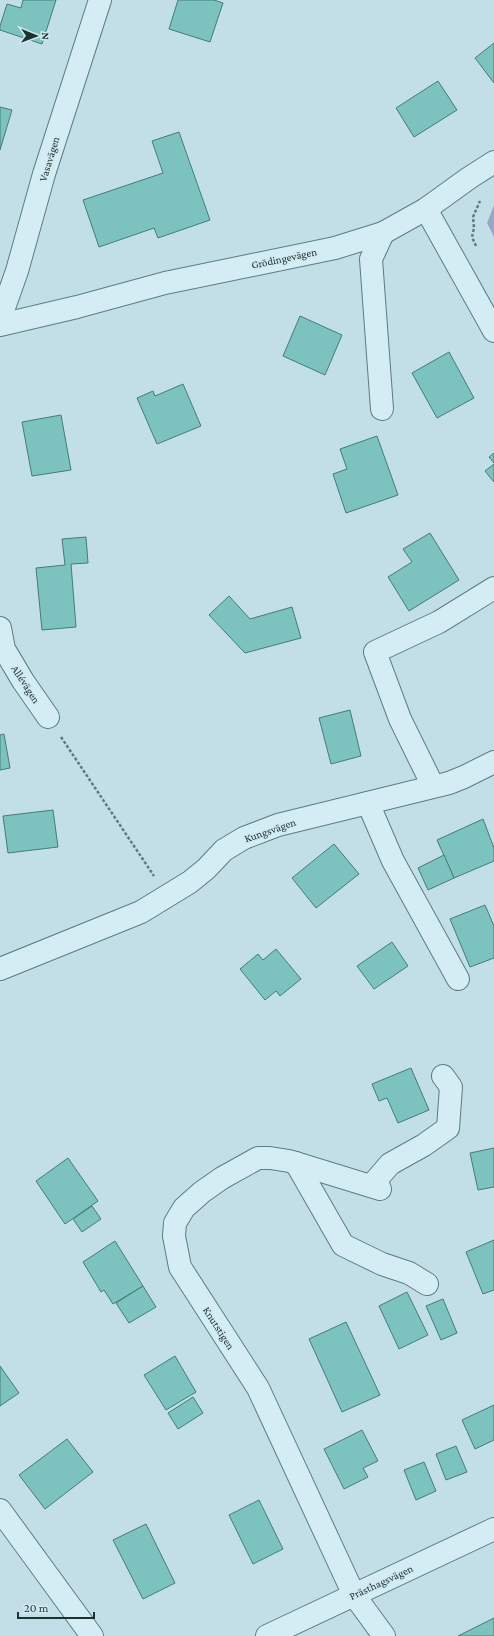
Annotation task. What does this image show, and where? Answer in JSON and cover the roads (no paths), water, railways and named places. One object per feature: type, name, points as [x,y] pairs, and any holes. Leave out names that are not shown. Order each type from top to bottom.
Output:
[{"type":"street","name":"Vasavägen","points":[[0,319],[17,271],[44,174],[100,0]]},
{"type":"street","name":"Grödingevägen","points":[[0,325],[77,307],[165,283],[336,248],[382,233],[426,209],[494,162]]},
{"type":"street","points":[[426,209],[494,331]]},
{"type":"street","points":[[382,233],[371,259],[382,409]]},
{"type":"street","points":[[433,786],[400,719],[375,652],[439,622],[494,588]]},
{"type":"street","name":"Allévägen","points":[[0,628],[4,649],[23,681],[48,716]]},
{"type":"street","name":"Kungsvägen","points":[[0,969],[142,912],[190,882],[206,869],[224,850],[244,838],[278,825],[449,783],[494,762]]},
{"type":"street","points":[[368,803],[393,861],[458,979]]},
{"type":"street","name":"Knutstigen","points":[[384,1636],[354,1595],[258,1388],[180,1267],[174,1236],[175,1223],[184,1208],[202,1192],[240,1167],[258,1158],[270,1158],[296,1163],[376,1188],[390,1164],[424,1145],[448,1128],[450,1087],[443,1076]]},
{"type":"street","points":[[296,1163],[343,1245],[382,1264],[409,1273],[427,1284]]},
{"type":"street","points":[[0,1510],[92,1636]]},
{"type":"street","name":"Prästhagsvägen","points":[[267,1636],[494,1529]]}]
